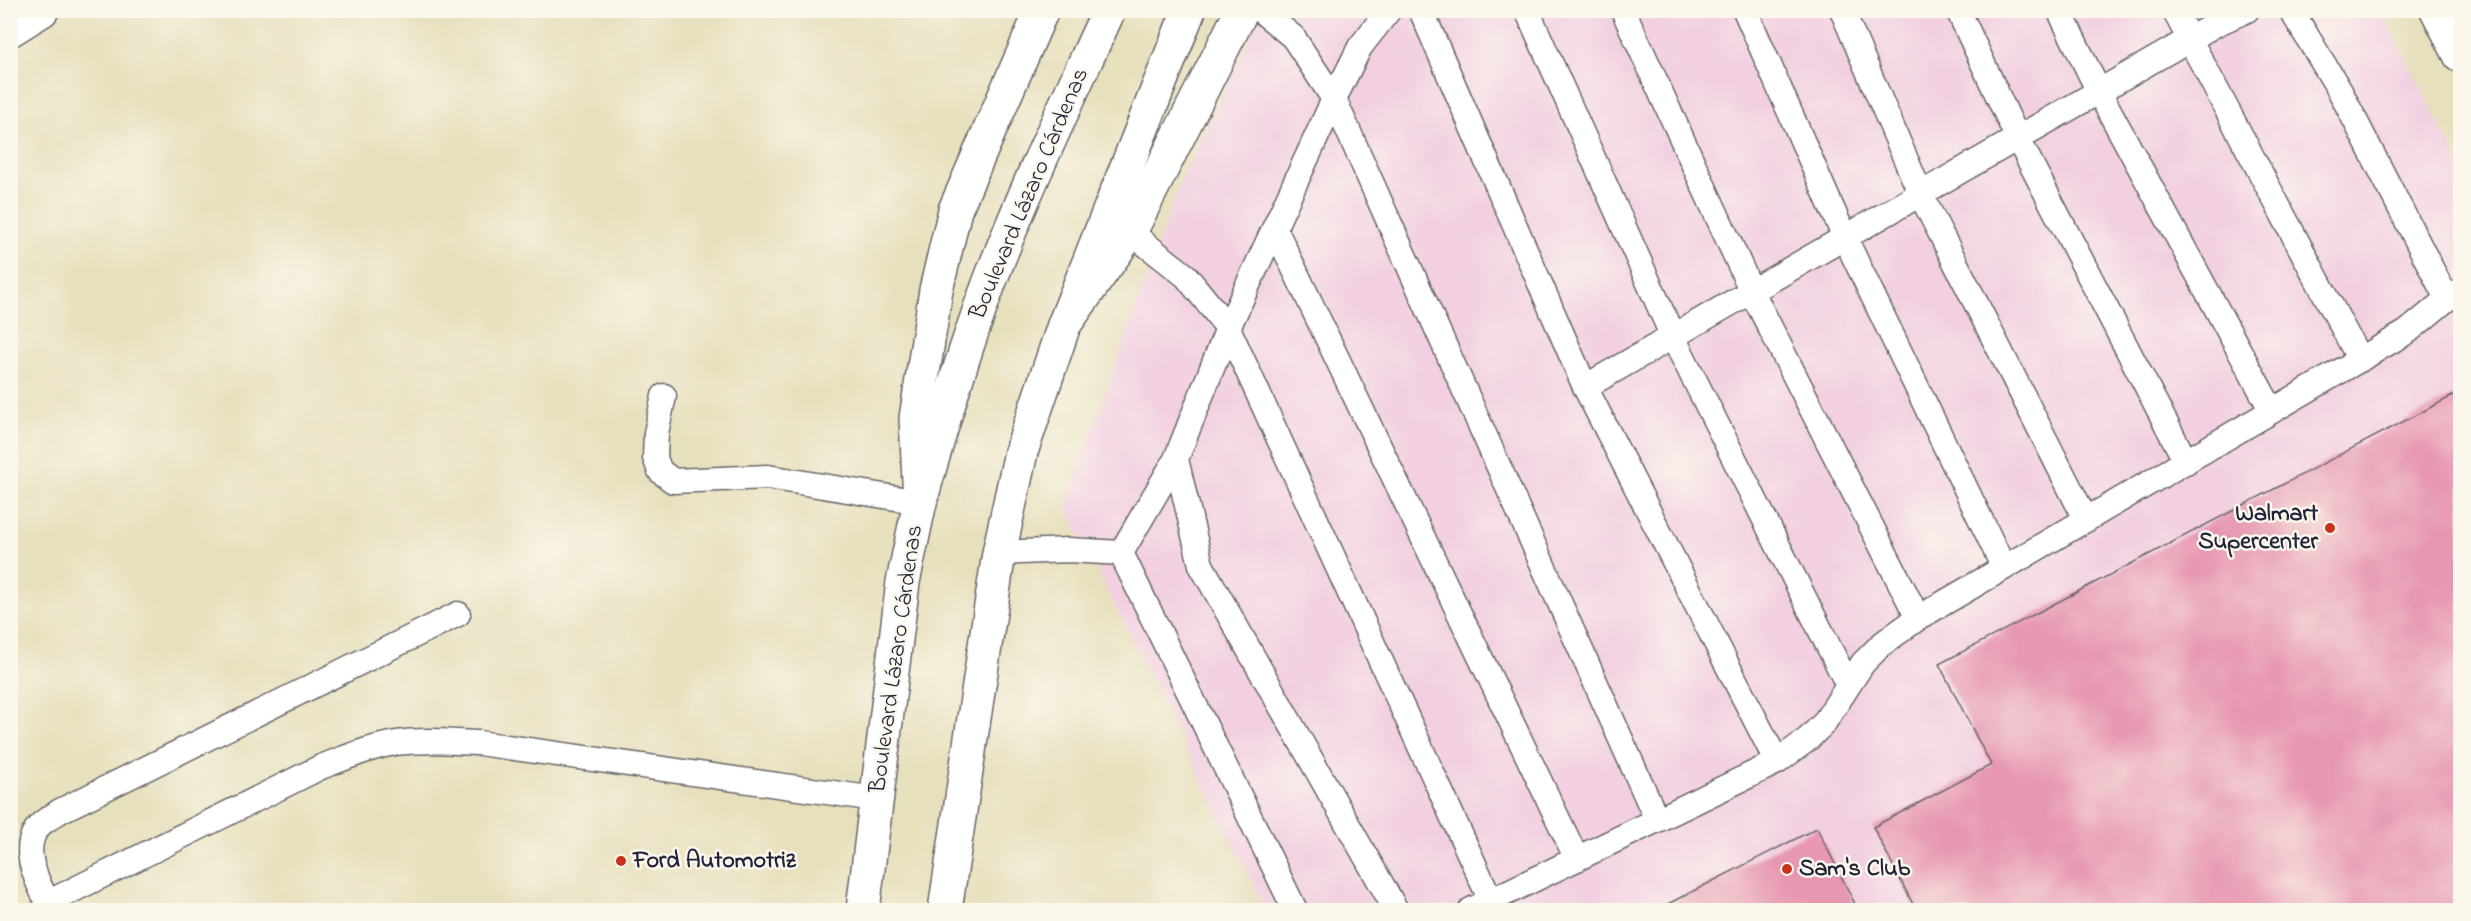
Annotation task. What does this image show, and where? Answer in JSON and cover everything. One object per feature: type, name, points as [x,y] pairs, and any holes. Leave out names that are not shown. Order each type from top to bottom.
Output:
[{"type":"main road","points":[[10,30],[42,10]]},
{"type":"main road","points":[[920,502],[918,408],[936,290],[955,210],[1042,10]]},
{"type":"main road","name":"Boulevard Lázaro Cárdenas","points":[[863,910],[903,582],[920,502],[961,361],[991,278],[1044,151],[1109,10]]},
{"type":"main road","points":[[945,910],[999,553],[1021,452],[1064,325],[1189,10]]},
{"type":"main road","points":[[1064,325],[1130,232],[1242,10]]},
{"type":"main road","points":[[2437,10],[2460,55]]},
{"type":"lane","points":[[1260,10],[1293,37],[1334,99],[1657,820]]},
{"type":"lane","points":[[1121,553],[1176,459],[1228,328],[1334,99],[1360,48],[1389,10]]},
{"type":"lane","points":[[1421,10],[1585,387],[1777,762]]},
{"type":"lane","points":[[1527,10],[1673,337],[1848,685]]},
{"type":"lane","points":[[1623,10],[1752,292],[1918,618]]},
{"type":"lane","points":[[1745,10],[1845,238],[2004,568]]},
{"type":"lane","points":[[1842,10],[1922,195],[2086,520]]},
{"type":"lane","points":[[1958,10],[2018,139],[2186,462]]},
{"type":"lane","points":[[2059,10],[2099,92],[2272,411]]},
{"type":"lane","points":[[2174,10],[2360,360]]},
{"type":"lane","points":[[1585,387],[2189,40],[2247,10]]},
{"type":"lane","points":[[1130,232],[1186,276],[1228,328],[1481,906],[1777,762],[1808,739],[1824,723],[1863,663],[1882,644],[1918,618],[2407,332],[2454,295],[2340,91],[2291,10]]},
{"type":"lane","points":[[1275,229],[1577,859]]},
{"type":"lane","points":[[664,396],[656,433],[655,458],[660,471],[674,481],[768,477],[920,502]]},
{"type":"lane","points":[[1176,459],[1202,565],[1396,910]]},
{"type":"lane","points":[[999,553],[1069,550],[1121,553]]},
{"type":"lane","points":[[1121,553],[1295,910]]},
{"type":"lane","points":[[458,614],[60,811],[39,826],[32,840],[30,852],[37,880],[49,907],[321,767],[357,753],[394,743],[423,741],[480,743],[876,800]]},
{"type":"shaded area","points":[[1263,11],[2382,11],[2460,164],[2460,910],[1266,910],[1066,507],[1180,182]]},
{"type":"building","name":"Walmart Supercenter","points":[[2460,392],[2460,910],[1916,910],[1873,827],[1991,765],[1939,664]]},
{"type":"building","name":"Sam's Club","points":[[1817,828],[1858,910],[1656,910]]},
{"type":"place","name":"Walmart Supercenter","points":[[2330,528]]},
{"type":"place","name":"Ford Automotriz","points":[[621,861]]},
{"type":"place","name":"Sam's Club","points":[[1787,869]]}]
